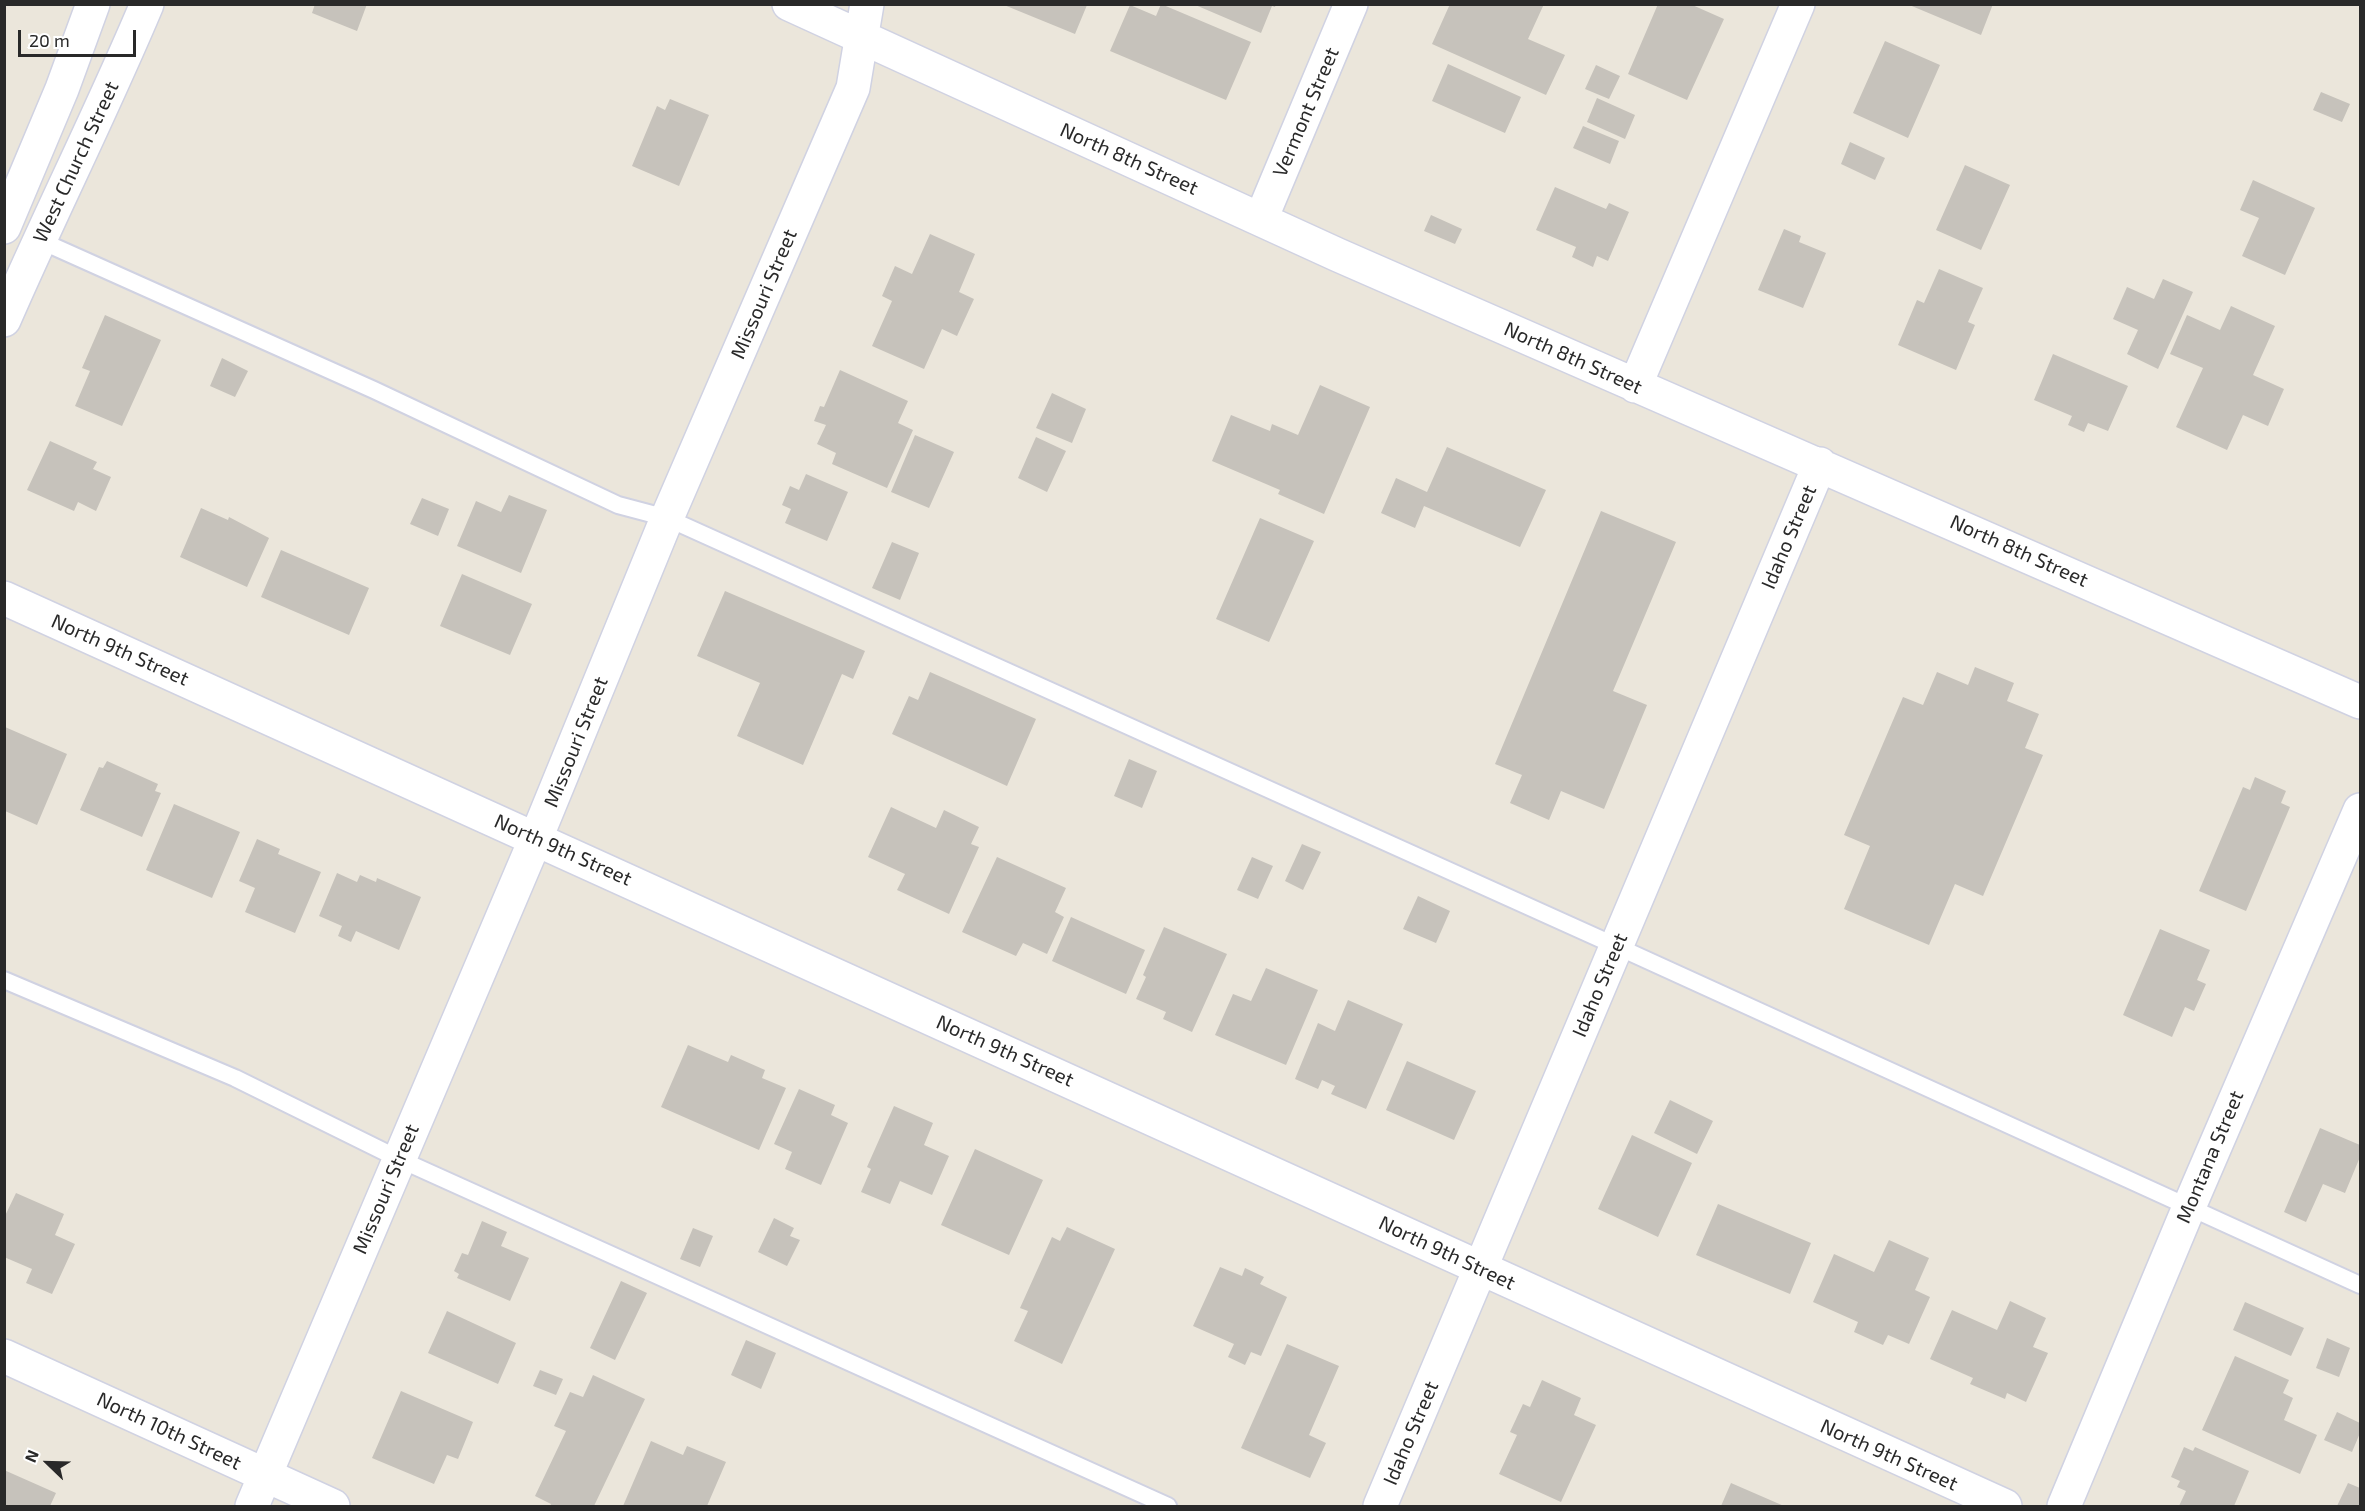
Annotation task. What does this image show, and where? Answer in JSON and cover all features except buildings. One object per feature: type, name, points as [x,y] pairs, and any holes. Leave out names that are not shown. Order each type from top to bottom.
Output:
[{"type":"street","name":"West Church Street","points":[[4,227],[62,88],[93,4]]},
{"type":"street","name":"West Church Street","points":[[4,320],[39,240],[105,104],[147,4]]},
{"type":"street","name":"North 8th Street","points":[[789,4],[1635,386],[1820,464],[2361,702]]},
{"type":"street","name":"Missouri Street","points":[[252,1506],[536,838],[667,518],[853,88],[867,4]]},
{"type":"street","name":"Vermont Street","points":[[1261,219],[1351,4]]},
{"type":"street","points":[[1635,386],[1798,4]]},
{"type":"street","name":"Idaho Street","points":[[1380,1506],[1820,464]]},
{"type":"street","name":"North 9th Street","points":[[4,598],[2005,1506]]},
{"type":"street","name":"Montana Street","points":[[2064,1506],[2188,1207],[2361,810]]},
{"type":"street","name":"North 10th Street","points":[[4,1356],[333,1506]]},
{"type":"lane","points":[[39,240],[374,390],[618,504],[667,518],[2361,1285]]},
{"type":"lane","points":[[4,980],[235,1078],[399,1159],[1168,1506]]}]
